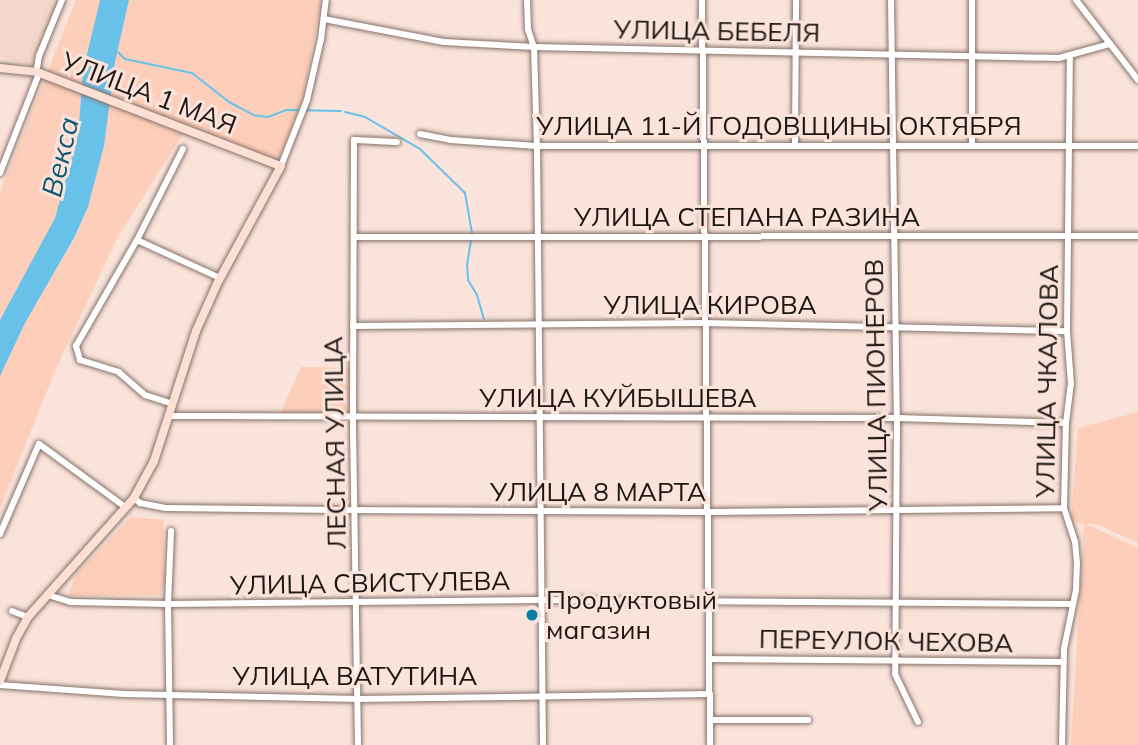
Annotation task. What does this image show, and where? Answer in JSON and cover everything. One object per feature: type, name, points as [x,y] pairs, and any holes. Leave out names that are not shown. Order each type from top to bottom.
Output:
[{"type":"main road","name":"УЛИЦА 1 МАЯ","points":[[0,68],[37,72],[281,166]]},
{"type":"main road","points":[[0,683],[28,617],[134,498],[154,461],[196,331],[220,278],[281,166]]},
{"type":"street","points":[[0,173],[38,72],[38,56],[62,0]]},
{"type":"street","points":[[281,166],[307,100],[326,0]]},
{"type":"street","points":[[527,0],[528,29],[534,47],[537,146],[543,745]]},
{"type":"street","points":[[702,0],[710,745]]},
{"type":"street","points":[[795,145],[796,0]]},
{"type":"street","name":"УЛИЦА ПИОНЕРОВ","points":[[891,0],[897,418],[898,601],[895,674],[918,722]]},
{"type":"street","points":[[972,0],[972,145]]},
{"type":"street","points":[[1076,0],[1138,80]]},
{"type":"street","name":"УЛИЦА БЕБЕЛЯ","points":[[324,19],[444,42],[534,47],[1070,56],[1110,44]]},
{"type":"street","name":"УЛИЦА ЧКАЛОВА","points":[[1062,745],[1063,662],[1073,604],[1076,553],[1063,508],[1066,423],[1071,384],[1067,331],[1070,56]]},
{"type":"street","name":"УЛИЦА 11-Й ГОДОВЩИНЫ ОКТЯБРЯ","points":[[420,134],[450,140],[537,146],[1138,146]]},
{"type":"street","name":"ЛЕСНАЯ УЛИЦА","points":[[358,745],[353,416],[354,140],[397,142]]},
{"type":"street","points":[[173,404],[145,394],[119,372],[80,360],[76,346],[136,240],[183,149]]},
{"type":"street","name":"УЛИЦА СТЕПАНА РАЗИНА","points":[[355,237],[1138,236]]},
{"type":"street","points":[[136,240],[220,278]]},
{"type":"street","name":"УЛИЦА КИРОВА","points":[[353,326],[705,323],[1067,331]]},
{"type":"street","name":"УЛИЦА КУЙБЫШЕВА","points":[[170,416],[897,418],[1066,423]]},
{"type":"street","points":[[0,534],[39,444],[125,507]]},
{"type":"street","name":"УЛИЦА 8 МАРТА","points":[[134,498],[140,503],[166,508],[708,512],[1063,508]]},
{"type":"street","points":[[170,745],[168,604],[171,531]]},
{"type":"street","name":"УЛИЦА СВИСТУЛЕВА","points":[[48,595],[71,602],[168,604],[541,600],[1073,604]]},
{"type":"street","points":[[12,611],[28,617]]},
{"type":"street","name":"ПЕРЕУЛОК ЧЕХОВА","points":[[709,659],[1063,662]]},
{"type":"street","name":"УЛИЦА ВАТУТИНА","points":[[0,683],[82,693],[358,699],[710,694]]},
{"type":"street","points":[[710,720],[808,720]]},
{"type":"shaded area","points":[[0,0],[59,0],[36,66],[0,57]]},
{"type":"shaded area","points":[[76,0],[100,0],[83,71],[78,135],[55,218],[0,320],[0,192]]},
{"type":"shaded area","points":[[129,0],[321,0],[303,98],[276,167],[183,134],[117,238],[55,371],[0,508],[0,376],[25,323],[74,239],[88,207],[104,146],[115,62]]},
{"type":"shaded area","points":[[301,367],[351,368],[351,412],[280,414]]},
{"type":"shaded area","points":[[1138,412],[1138,543],[1097,524],[1086,524],[1138,548],[1138,745],[1071,745],[1084,524],[1071,521],[1078,428]]},
{"type":"shaded area","points":[[131,517],[163,520],[165,580],[161,595],[68,596],[76,574]]},
{"type":"water","points":[[100,0],[129,0],[115,62],[104,146],[88,207],[74,238],[25,323],[0,376],[0,320],[55,218],[78,135],[83,71]]},
{"type":"waterway","points":[[118,52],[125,59],[192,73],[229,102],[253,115],[268,117],[286,110],[341,111]]},
{"type":"waterway","points":[[345,112],[365,117],[420,149],[465,193],[472,233]]},
{"type":"waterway","points":[[471,240],[467,264],[468,280],[477,295],[484,319]]},
{"type":"place","name":"Продуктовый магазин","points":[[532,615]]},
{"type":"water label","name":"Векса","points":[[60,157]]}]
